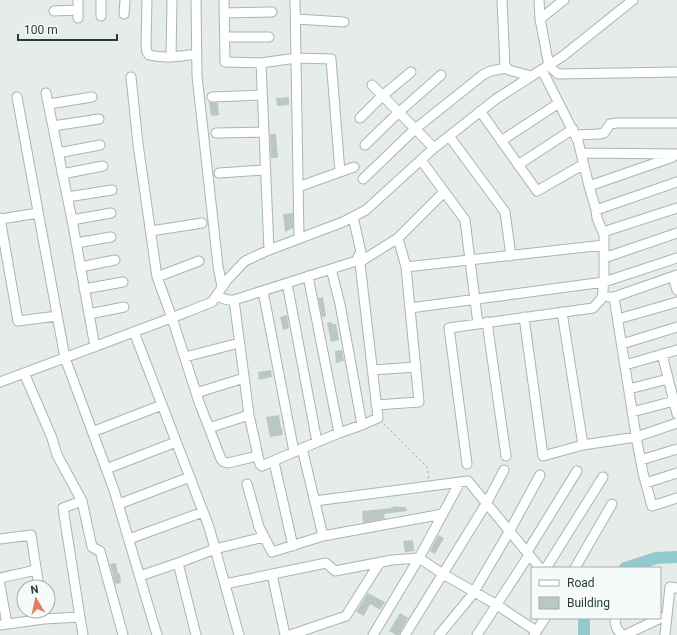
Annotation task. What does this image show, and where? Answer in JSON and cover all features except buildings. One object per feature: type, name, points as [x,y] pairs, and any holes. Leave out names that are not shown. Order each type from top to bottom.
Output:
[{"type":"street","points":[[54,11],[78,14],[78,0]]},
{"type":"street","points":[[101,0],[101,16]]},
{"type":"street","points":[[124,0],[124,14]]},
{"type":"street","points":[[147,0],[146,52],[149,55],[157,57],[196,54]]},
{"type":"street","points":[[171,57],[172,0]]},
{"type":"street","points":[[196,0],[197,76],[218,266],[222,287]]},
{"type":"street","points":[[224,0],[225,62],[261,63],[296,58],[331,60],[340,172]]},
{"type":"street","points":[[295,0],[299,238]]},
{"type":"street","points":[[502,0],[506,68]]},
{"type":"street","points":[[467,464],[449,328],[593,308],[602,298],[604,282],[604,235],[597,218],[578,141],[559,103],[546,68],[538,0]]},
{"type":"street","points":[[540,19],[563,0]]},
{"type":"street","points":[[0,382],[212,302],[227,280],[245,261],[299,238],[343,222],[366,210],[434,148],[496,99],[546,68],[592,34],[633,0]]},
{"type":"street","points":[[224,13],[272,12]]},
{"type":"street","points":[[296,19],[344,22]]},
{"type":"street","points":[[225,37],[269,37]]},
{"type":"street","points":[[261,63],[269,250]]},
{"type":"street","points":[[362,179],[415,129],[487,72],[506,68],[531,76]]},
{"type":"street","points":[[546,68],[558,74],[677,72]]},
{"type":"street","points":[[360,118],[382,96],[412,72]]},
{"type":"street","points":[[365,145],[441,75]]},
{"type":"street","points":[[131,77],[138,144],[157,277],[196,393],[221,459],[228,463],[258,456]]},
{"type":"street","points":[[372,85],[434,148]]},
{"type":"street","points":[[46,93],[72,220],[95,347]]},
{"type":"street","points":[[212,97],[262,95]]},
{"type":"street","points":[[17,97],[64,358],[119,504],[157,635]]},
{"type":"street","points":[[49,104],[92,97]]},
{"type":"street","points":[[501,141],[559,103]]},
{"type":"street","points":[[480,112],[536,191],[584,164]]},
{"type":"street","points":[[53,126],[99,119]]},
{"type":"street","points":[[518,165],[574,132],[604,133],[610,124],[616,123],[677,123]]},
{"type":"street","points":[[216,133],[264,132]]},
{"type":"street","points":[[449,136],[505,212],[511,256]]},
{"type":"street","points":[[58,153],[100,145]]},
{"type":"street","points":[[582,153],[677,155]]},
{"type":"street","points":[[589,186],[677,155]]},
{"type":"street","points":[[421,160],[465,220],[474,299],[482,323],[506,456]]},
{"type":"street","points":[[62,174],[103,166]]},
{"type":"street","points":[[298,187],[354,167]]},
{"type":"street","points":[[219,173],[266,170]]},
{"type":"street","points":[[596,210],[677,182]]},
{"type":"street","points":[[67,197],[112,190]]},
{"type":"street","points":[[216,296],[225,300],[234,300],[356,261],[398,238],[444,192]]},
{"type":"street","points":[[603,232],[677,208]]},
{"type":"street","points":[[38,213],[0,218],[18,321],[57,316]]},
{"type":"street","points":[[72,220],[112,213]]},
{"type":"street","points":[[234,300],[249,415],[260,464],[262,466],[378,418],[359,259],[361,252],[353,217]]},
{"type":"street","points":[[150,231],[202,223]]},
{"type":"street","points":[[604,258],[677,233]]},
{"type":"street","points":[[76,243],[111,237]]},
{"type":"street","points":[[376,405],[419,402],[406,267],[398,238]]},
{"type":"street","points":[[406,267],[604,245]]},
{"type":"street","points":[[410,308],[604,282],[677,258]]},
{"type":"street","points":[[80,267],[115,260]]},
{"type":"street","points":[[157,277],[199,260]]},
{"type":"street","points":[[331,269],[340,304],[362,425]]},
{"type":"street","points":[[308,276],[339,433]]},
{"type":"street","points":[[602,298],[614,297],[675,276],[677,290]]},
{"type":"street","points":[[84,289],[123,282]]},
{"type":"street","points":[[287,283],[317,442]]},
{"type":"street","points":[[262,291],[298,450],[315,501],[323,536]]},
{"type":"street","points":[[614,297],[640,460],[652,506],[677,498]]},
{"type":"street","points":[[618,319],[677,302]]},
{"type":"street","points":[[89,314],[124,307]]},
{"type":"street","points":[[562,312],[583,445]]},
{"type":"street","points":[[524,317],[544,456],[583,445],[636,437],[677,424]]},
{"type":"street","points":[[622,344],[677,327]]},
{"type":"street","points":[[134,332],[209,527],[239,635]]},
{"type":"street","points":[[184,357],[239,343]]},
{"type":"street","points":[[625,365],[677,350]]},
{"type":"street","points":[[662,354],[677,414]]},
{"type":"street","points":[[372,370],[416,367]]},
{"type":"street","points":[[24,373],[52,438],[57,455],[82,501],[92,547],[100,551],[123,635]]},
{"type":"street","points":[[196,393],[244,378]]},
{"type":"street","points":[[629,389],[668,379]]},
{"type":"street","points":[[632,412],[674,401]]},
{"type":"street","points":[[92,432],[162,406]]},
{"type":"street","points":[[209,428],[249,415]]},
{"type":"street","points":[[106,469],[176,442]]},
{"type":"street","points":[[640,460],[677,448]]},
{"type":"street","points":[[274,462],[293,546]]},
{"type":"street","points":[[405,635],[486,504],[504,470]]},
{"type":"street","points":[[477,635],[497,605],[577,471]]},
{"type":"street","points":[[646,483],[677,473]]},
{"type":"street","points":[[439,635],[474,592],[540,475]]},
{"type":"street","points":[[119,504],[190,477]]},
{"type":"street","points":[[547,567],[604,477]]},
{"type":"street","points":[[372,635],[418,558],[460,482]]},
{"type":"street","points":[[315,501],[468,482],[539,567]]},
{"type":"street","points":[[247,484],[259,527],[272,552],[323,536],[443,514]]},
{"type":"street","points":[[82,501],[63,508],[82,635]]},
{"type":"street","points":[[576,567],[612,504]]},
{"type":"street","points":[[129,540],[203,512]]},
{"type":"street","points":[[0,539],[31,535],[38,579]]},
{"type":"street","points":[[140,576],[215,549],[264,537]]},
{"type":"street","points":[[225,584],[326,563],[335,571],[392,560],[418,558],[497,605],[535,633],[544,619]]},
{"type":"street","points":[[290,635],[346,616],[380,562]]},
{"type":"street","points":[[178,563],[196,635]]},
{"type":"street","points":[[0,578],[36,570]]},
{"type":"street","points":[[272,574],[285,635]]},
{"type":"street","points":[[0,585],[3,625],[28,619]]},
{"type":"street","points":[[665,635],[669,588]]},
{"type":"street","points":[[661,618],[667,615]]},
{"type":"street","points":[[56,616],[80,617]]},
{"type":"street","points":[[616,619],[614,622],[616,629],[622,635]]},
{"type":"street","points":[[625,635],[659,619]]},
{"type":"path","points":[[378,418],[427,467],[430,486]]},
{"type":"waterway","points":[[628,567],[656,558],[677,557]]},
{"type":"waterway","points":[[584,619],[584,635]]}]
